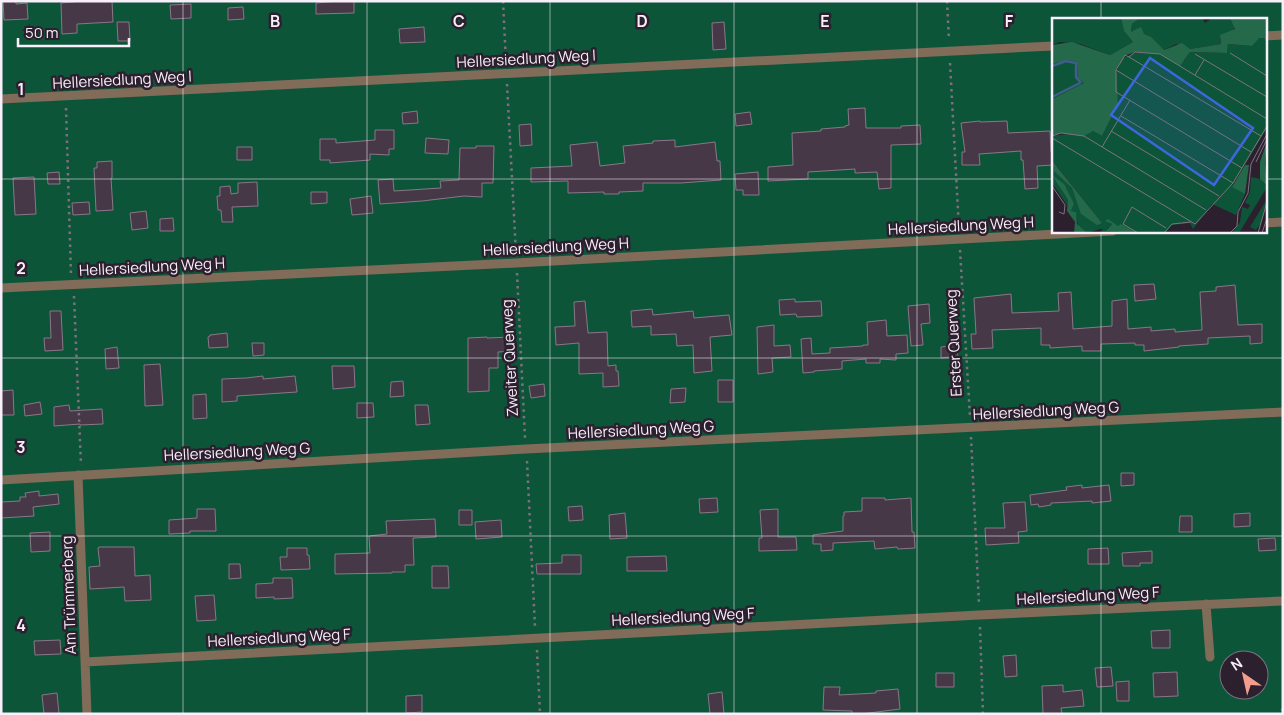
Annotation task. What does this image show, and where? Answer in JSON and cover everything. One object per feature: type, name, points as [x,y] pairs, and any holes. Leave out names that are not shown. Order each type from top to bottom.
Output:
[{"type":"lane","points":[[1266,36],[1283,35]]},
{"type":"lane","name":"Hellersiedlung Weg I","points":[[1,100],[1052,46]]},
{"type":"lane","points":[[1266,223],[1283,222]]},
{"type":"lane","name":"Hellersiedlung Weg H","points":[[1,288],[1096,232]]},
{"type":"lane","name":"Hellersiedlung Weg G","points":[[1,480],[526,449],[1283,412]]},
{"type":"lane","name":"Am Trümmerberg","points":[[80,475],[87,714]]},
{"type":"lane","name":"Hellersiedlung Weg F","points":[[85,662],[1283,601]]},
{"type":"lane","points":[[1206,604],[1210,657]]},
{"type":"path","name":"Zweiter Querweg","points":[[503,1],[540,714]]},
{"type":"path","name":"Erster Querweg","points":[[947,1],[980,615],[983,714]]},
{"type":"path","points":[[66,96],[80,475]]},
{"type":"green space","points":[[1,1],[1283,1],[1283,714],[1,714]]},
{"type":"building","points":[[3,1],[16,1],[16,4],[27,3],[28,19],[4,20]]},
{"type":"building","points":[[112,1],[113,22],[77,24],[77,33],[62,34],[61,3]]},
{"type":"building","points":[[354,1],[354,13],[316,14],[316,3]]},
{"type":"building","points":[[191,4],[191,18],[171,19],[170,5]]},
{"type":"building","points":[[243,7],[244,19],[228,20],[228,8]]},
{"type":"building","points":[[117,22],[129,22],[130,41],[118,41]]},
{"type":"building","points":[[724,22],[726,49],[713,50],[712,23]]},
{"type":"building","points":[[424,27],[425,42],[400,43],[399,29]]},
{"type":"building","points":[[865,108],[866,128],[901,128],[901,126],[920,125],[921,144],[891,145],[891,188],[879,189],[877,172],[855,173],[855,169],[808,172],[808,179],[768,181],[768,167],[793,165],[792,133],[845,127],[849,125],[848,109]]},
{"type":"building","points":[[417,111],[418,123],[403,124],[402,113]]},
{"type":"building","points":[[750,112],[752,124],[736,126],[735,114]]},
{"type":"building","points":[[1007,121],[1008,133],[1050,131],[1052,165],[1037,166],[1038,188],[1025,189],[1021,151],[979,154],[980,165],[962,165],[962,152],[965,152],[961,123]]},
{"type":"building","points":[[531,124],[532,145],[520,146],[519,125]]},
{"type":"building","points":[[375,130],[394,130],[394,149],[389,149],[389,155],[370,154],[370,160],[330,163],[330,160],[320,160],[320,139],[336,139],[336,143],[375,140]]},
{"type":"building","points":[[426,138],[449,140],[448,154],[425,153]]},
{"type":"building","points":[[675,140],[675,147],[715,142],[717,161],[720,161],[721,180],[643,183],[643,191],[619,192],[619,194],[604,194],[604,192],[568,193],[568,181],[531,182],[531,168],[572,166],[570,145],[597,142],[600,166],[625,163],[623,146],[653,143],[653,141]]},
{"type":"building","points":[[476,146],[494,146],[493,183],[482,183],[482,197],[464,196],[380,204],[378,180],[393,179],[394,191],[441,188],[440,181],[459,180],[460,148],[476,148]]},
{"type":"building","points":[[237,147],[252,147],[252,160],[237,160]]},
{"type":"building","points":[[112,161],[113,210],[96,211],[94,168],[97,168],[97,162]]},
{"type":"building","points":[[59,172],[60,184],[48,184],[47,173]]},
{"type":"building","points":[[758,172],[759,195],[743,195],[743,190],[736,190],[735,174]]},
{"type":"building","points":[[34,177],[36,214],[15,215],[13,178]]},
{"type":"building","points":[[257,182],[258,206],[232,207],[233,222],[222,222],[221,210],[218,210],[217,196],[220,196],[220,187],[230,186],[231,194],[238,193],[238,183]]},
{"type":"building","points":[[311,192],[327,192],[327,203],[311,204]]},
{"type":"building","points":[[371,196],[373,213],[352,215],[350,199]]},
{"type":"building","points":[[89,202],[90,214],[73,215],[72,203]]},
{"type":"building","points":[[146,211],[148,228],[132,230],[130,213]]},
{"type":"building","points":[[173,218],[174,231],[160,231],[160,219]]},
{"type":"building","points":[[1154,284],[1156,299],[1135,301],[1134,285]]},
{"type":"building","points":[[1235,285],[1238,325],[1262,324],[1262,343],[1250,344],[1250,336],[1208,338],[1208,344],[1144,351],[1144,345],[1135,345],[1135,343],[1101,344],[1101,351],[1082,351],[1082,346],[1050,348],[1050,345],[1041,345],[1041,328],[992,330],[993,348],[972,349],[971,334],[976,334],[974,298],[1011,294],[1012,313],[1059,311],[1058,293],[1071,292],[1073,329],[1112,326],[1112,301],[1127,299],[1128,329],[1151,327],[1151,331],[1175,329],[1175,332],[1202,330],[1200,292],[1216,291],[1216,287]]},
{"type":"building","points":[[795,299],[795,302],[821,301],[822,316],[797,317],[796,314],[780,315],[779,300]]},
{"type":"building","points":[[585,301],[588,333],[607,332],[608,366],[616,365],[619,386],[603,387],[603,373],[579,374],[579,343],[556,345],[555,327],[575,326],[574,302]]},
{"type":"building","points":[[929,304],[930,323],[921,324],[923,345],[911,346],[908,306]]},
{"type":"building","points":[[652,309],[653,315],[693,311],[694,318],[729,315],[732,335],[710,337],[712,371],[694,373],[693,345],[677,346],[676,334],[651,335],[651,326],[632,327],[631,311]]},
{"type":"building","points":[[50,311],[61,311],[63,350],[45,351],[44,338],[51,338]]},
{"type":"building","points":[[886,320],[887,336],[907,335],[908,353],[896,354],[896,360],[880,359],[880,363],[866,363],[866,359],[842,361],[842,369],[803,373],[801,339],[811,338],[812,354],[830,353],[830,348],[868,345],[867,322]]},
{"type":"building","points":[[774,325],[774,346],[790,345],[791,357],[772,358],[773,372],[758,374],[757,327]]},
{"type":"building","points":[[227,333],[228,347],[209,348],[208,337],[210,335]]},
{"type":"building","points":[[511,337],[512,351],[498,352],[498,368],[489,368],[489,391],[468,392],[468,338]]},
{"type":"building","points":[[252,343],[264,343],[264,355],[253,356]]},
{"type":"building","points":[[956,345],[958,356],[941,358],[941,347]]},
{"type":"building","points":[[117,347],[119,368],[106,369],[105,349]]},
{"type":"building","points":[[160,364],[163,405],[145,406],[144,365]]},
{"type":"building","points":[[332,366],[354,366],[355,387],[333,389]]},
{"type":"building","points":[[263,376],[263,379],[295,376],[297,392],[237,396],[237,401],[222,402],[222,379]]},
{"type":"building","points":[[718,380],[733,380],[733,402],[718,402]]},
{"type":"building","points":[[403,381],[404,396],[390,397],[391,382]]},
{"type":"building","points":[[544,384],[545,396],[531,398],[529,386]]},
{"type":"building","points":[[686,388],[685,402],[670,403],[671,389]]},
{"type":"building","points":[[13,390],[14,415],[1,415],[1,391]]},
{"type":"building","points":[[206,394],[207,418],[193,419],[193,395]]},
{"type":"building","points":[[40,402],[42,414],[25,416],[24,405]]},
{"type":"building","points":[[357,403],[373,403],[374,417],[357,418]]},
{"type":"building","points":[[69,405],[70,411],[102,409],[103,424],[54,426],[54,407]]},
{"type":"building","points":[[415,405],[428,405],[430,424],[416,425]]},
{"type":"building","points":[[1121,473],[1134,473],[1134,485],[1121,486]]},
{"type":"building","points":[[1082,485],[1082,488],[1109,485],[1111,501],[1051,503],[1051,505],[1039,507],[1038,504],[1031,505],[1030,495],[1067,490],[1066,487]]},
{"type":"building","points":[[39,491],[39,496],[58,494],[59,504],[33,507],[34,516],[1,518],[1,502],[20,501],[20,497],[26,497],[25,493]]},
{"type":"building","points":[[717,498],[718,512],[700,513],[699,499]]},
{"type":"building","points":[[862,498],[885,498],[885,500],[911,498],[912,532],[914,532],[915,548],[875,549],[874,541],[833,543],[833,550],[821,551],[821,544],[813,544],[813,535],[843,531],[844,512],[862,511]]},
{"type":"building","points":[[1025,502],[1027,531],[1018,532],[1019,543],[986,545],[985,528],[1005,528],[1003,503]]},
{"type":"building","points":[[582,506],[583,520],[569,521],[568,507]]},
{"type":"building","points":[[197,509],[215,509],[216,531],[190,531],[190,533],[169,534],[169,520],[197,518]]},
{"type":"building","points":[[778,509],[778,537],[796,537],[797,550],[759,551],[759,538],[762,538],[760,510]]},
{"type":"building","points":[[459,510],[472,510],[472,525],[459,525]]},
{"type":"building","points":[[625,513],[627,538],[610,539],[609,515]]},
{"type":"building","points":[[1250,513],[1250,526],[1234,527],[1234,514]]},
{"type":"building","points":[[1180,516],[1192,516],[1192,532],[1179,532]]},
{"type":"building","points":[[435,519],[436,537],[413,538],[414,565],[405,565],[405,572],[335,574],[335,554],[370,553],[369,536],[387,534],[386,521]]},
{"type":"building","points":[[501,520],[502,537],[476,539],[475,522]]},
{"type":"building","points":[[50,532],[50,551],[31,552],[30,533]]},
{"type":"building","points":[[1275,538],[1276,550],[1259,551],[1258,539]]},
{"type":"building","points":[[99,547],[134,547],[135,576],[150,575],[151,600],[125,601],[124,587],[90,589],[89,567],[100,566]]},
{"type":"building","points":[[287,548],[307,548],[310,569],[281,570],[280,557],[287,557]]},
{"type":"building","points":[[1108,548],[1109,564],[1088,564],[1088,549]]},
{"type":"building","points":[[1152,551],[1152,563],[1140,563],[1140,566],[1123,566],[1122,553]]},
{"type":"building","points":[[562,555],[581,555],[581,574],[537,574],[536,564],[562,563]]},
{"type":"building","points":[[666,556],[667,571],[627,571],[627,557]]},
{"type":"building","points":[[229,564],[240,564],[241,578],[229,579]]},
{"type":"building","points":[[432,566],[448,566],[449,588],[432,588]]},
{"type":"building","points":[[273,578],[292,578],[293,598],[256,598],[256,584],[273,583]]},
{"type":"building","points":[[214,595],[216,620],[197,621],[195,596]]},
{"type":"building","points":[[1170,630],[1170,648],[1152,648],[1151,631]]},
{"type":"building","points":[[60,640],[61,654],[35,655],[34,641]]},
{"type":"building","points":[[1016,655],[1017,676],[1005,677],[1003,656]]},
{"type":"building","points":[[1111,667],[1113,686],[1097,687],[1095,668]]},
{"type":"building","points":[[1177,672],[1178,696],[1154,697],[1153,673]]},
{"type":"building","points":[[936,673],[954,673],[954,687],[936,687]]},
{"type":"building","points":[[1129,681],[1129,701],[1117,701],[1116,682]]},
{"type":"building","points":[[1063,685],[1063,692],[1082,690],[1084,706],[1061,708],[1062,714],[1043,714],[1042,686]]},
{"type":"building","points":[[824,687],[840,687],[839,695],[876,693],[876,691],[898,689],[900,709],[861,714],[852,714],[852,711],[823,710]]},
{"type":"building","points":[[722,692],[724,714],[710,714],[708,694]]},
{"type":"building","points":[[57,693],[59,714],[44,714],[42,695]]},
{"type":"building","points":[[422,695],[422,712],[406,713],[406,696]]}]
